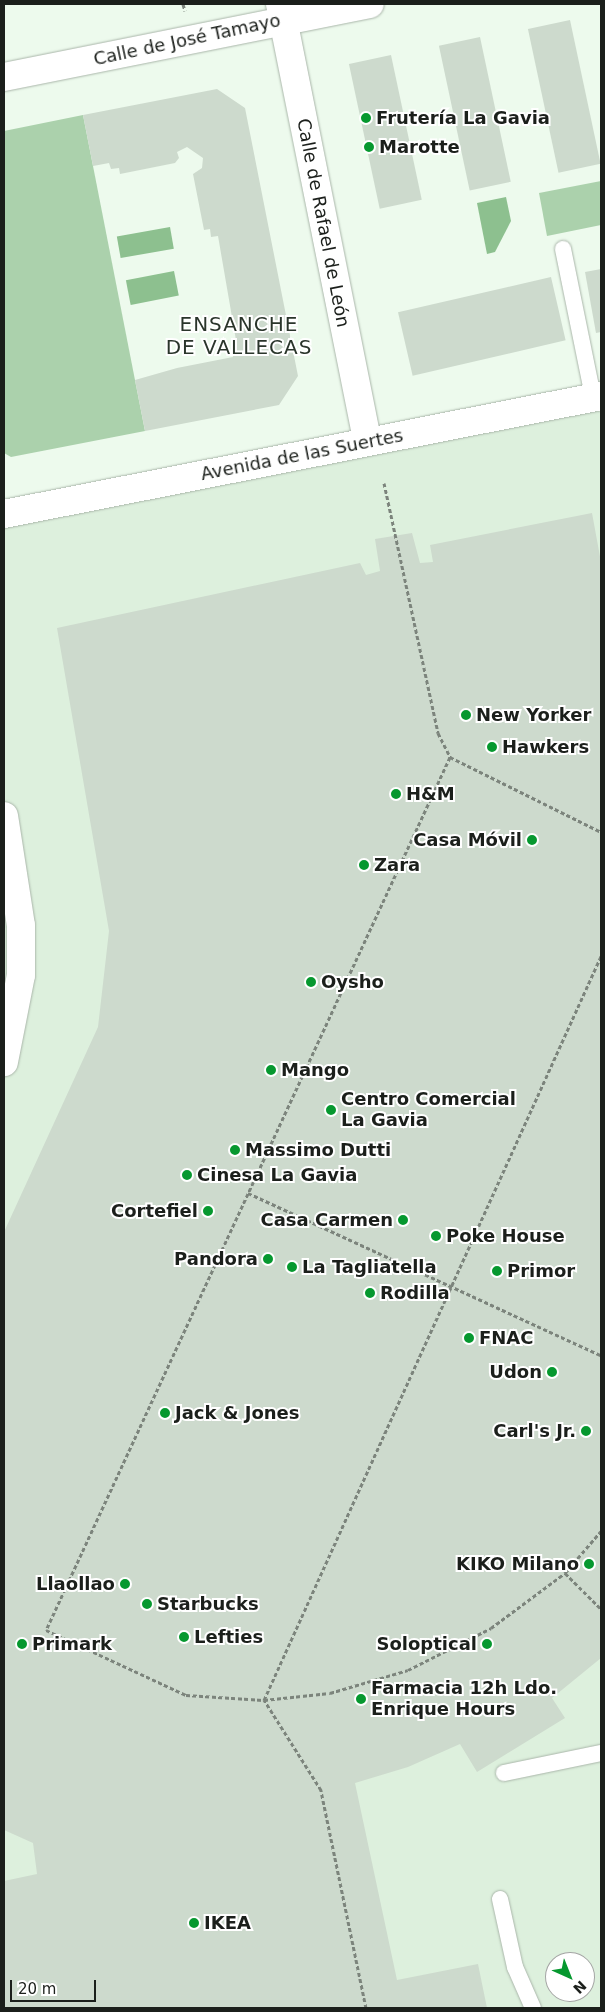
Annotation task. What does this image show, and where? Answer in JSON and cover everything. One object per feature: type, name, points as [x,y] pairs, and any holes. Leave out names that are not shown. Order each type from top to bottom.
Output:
[{"type":"street","name":"Calle de José Tamayo","points":[[4,76],[282,12],[370,4]]},
{"type":"street","name":"Calle de Rafael de León","points":[[282,12],[367,442]]},
{"type":"street","name":"Avenida de las Suertes","points":[[4,514],[597,397]]},
{"type":"street","points":[[4,816],[21,926],[21,976],[4,1062]]},
{"type":"lane","points":[[563,249],[597,397]]},
{"type":"lane","points":[[504,1773],[601,1753]]},
{"type":"lane","points":[[500,1899],[515,1967],[533,2008]]},
{"type":"path","points":[[183,4],[185,12]]},
{"type":"path","points":[[384,483],[438,733],[450,757],[601,832]]},
{"type":"path","points":[[450,757],[46,1630],[186,1695],[264,1700],[330,1693],[408,1670],[491,1628],[565,1573],[601,1531]]},
{"type":"path","points":[[264,1700],[601,956]]},
{"type":"path","points":[[248,1193],[601,1355]]},
{"type":"path","points":[[565,1573],[601,1610]]},
{"type":"path","points":[[264,1700],[321,1790],[366,2008]]},
{"type":"shaded area","points":[[83,115],[145,431],[11,457],[4,453],[4,131]]},
{"type":"shaded area","points":[[601,181],[601,225],[547,236],[539,193]]},
{"type":"shaded area","points":[[506,197],[511,221],[495,252],[487,254],[477,203]]},
{"type":"shaded area","points":[[170,227],[174,249],[121,258],[117,236]]},
{"type":"shaded area","points":[[174,271],[179,296],[131,305],[126,280]]},
{"type":"shaded area","name":"Centro Comercial La Gavia","points":[[601,396],[601,2008],[4,2008],[4,514]]},
{"type":"building","points":[[570,20],[601,164],[559,173],[528,29]]},
{"type":"building","points":[[480,37],[511,182],[470,190],[439,46]]},
{"type":"building","points":[[391,55],[422,200],[380,209],[349,64]]},
{"type":"building","points":[[217,89],[245,108],[298,376],[279,405],[145,431],[135,380],[177,368],[233,357],[231,347],[237,346],[218,236],[211,237],[210,229],[204,230],[193,174],[202,168],[203,158],[187,147],[177,152],[179,158],[175,163],[120,174],[119,168],[111,169],[109,163],[93,166],[83,115]]},
{"type":"building","points":[[601,269],[601,332],[596,333],[585,272]]},
{"type":"building","points":[[551,277],[566,340],[413,376],[398,312]]},
{"type":"building","name":"Centro Comercial La Gavia","points":[[592,513],[601,562],[601,1658],[552,1698],[565,1718],[477,1772],[460,1744],[408,1767],[355,1783],[397,1980],[478,1964],[487,2008],[4,2008],[4,1881],[37,1874],[33,1843],[4,1830],[4,1232],[98,1027],[109,931],[57,628],[360,563],[366,575],[380,571],[375,539],[412,533],[420,563],[433,562],[430,545]]},
{"type":"place","name":"Frutería La Gavia","points":[[366,118]]},
{"type":"place","name":"Marotte","points":[[369,147]]},
{"type":"place","name":"New Yorker","points":[[466,715]]},
{"type":"place","name":"Hawkers","points":[[492,747]]},
{"type":"place","name":"H&M","points":[[396,794]]},
{"type":"place","name":"Casa Móvil","points":[[532,840]]},
{"type":"place","name":"Zara","points":[[364,865]]},
{"type":"place","name":"Oysho","points":[[311,982]]},
{"type":"place","name":"Mango","points":[[271,1070]]},
{"type":"place","name":"Centro Comercial La Gavia","points":[[331,1110]]},
{"type":"place","name":"Massimo Dutti","points":[[235,1150]]},
{"type":"place","name":"Cinesa La Gavia","points":[[187,1175]]},
{"type":"place","name":"Cortefiel","points":[[208,1211]]},
{"type":"place","name":"Casa Carmen","points":[[403,1220]]},
{"type":"place","name":"Poke House","points":[[436,1236]]},
{"type":"place","name":"Pandora","points":[[268,1259]]},
{"type":"place","name":"La Tagliatella","points":[[292,1267]]},
{"type":"place","name":"Primor","points":[[497,1271]]},
{"type":"place","name":"Rodilla","points":[[370,1293]]},
{"type":"place","name":"FNAC","points":[[469,1338]]},
{"type":"place","name":"Udon","points":[[552,1372]]},
{"type":"place","name":"Jack & Jones","points":[[165,1413]]},
{"type":"place","name":"Carl's Jr.","points":[[586,1431]]},
{"type":"place","name":"KIKO Milano","points":[[589,1564]]},
{"type":"place","name":"Llaollao","points":[[125,1584]]},
{"type":"place","name":"Starbucks","points":[[147,1604]]},
{"type":"place","name":"Lefties","points":[[184,1637]]},
{"type":"place","name":"Primark","points":[[22,1644]]},
{"type":"place","name":"Soloptical","points":[[487,1644]]},
{"type":"place","name":"Farmacia 12h Ldo. Enrique Hours","points":[[361,1699]]},
{"type":"place","name":"IKEA","points":[[194,1923]]},
{"type":"district","name":"ENSANCHE DE VALLECAS","points":[[239,336]]}]
